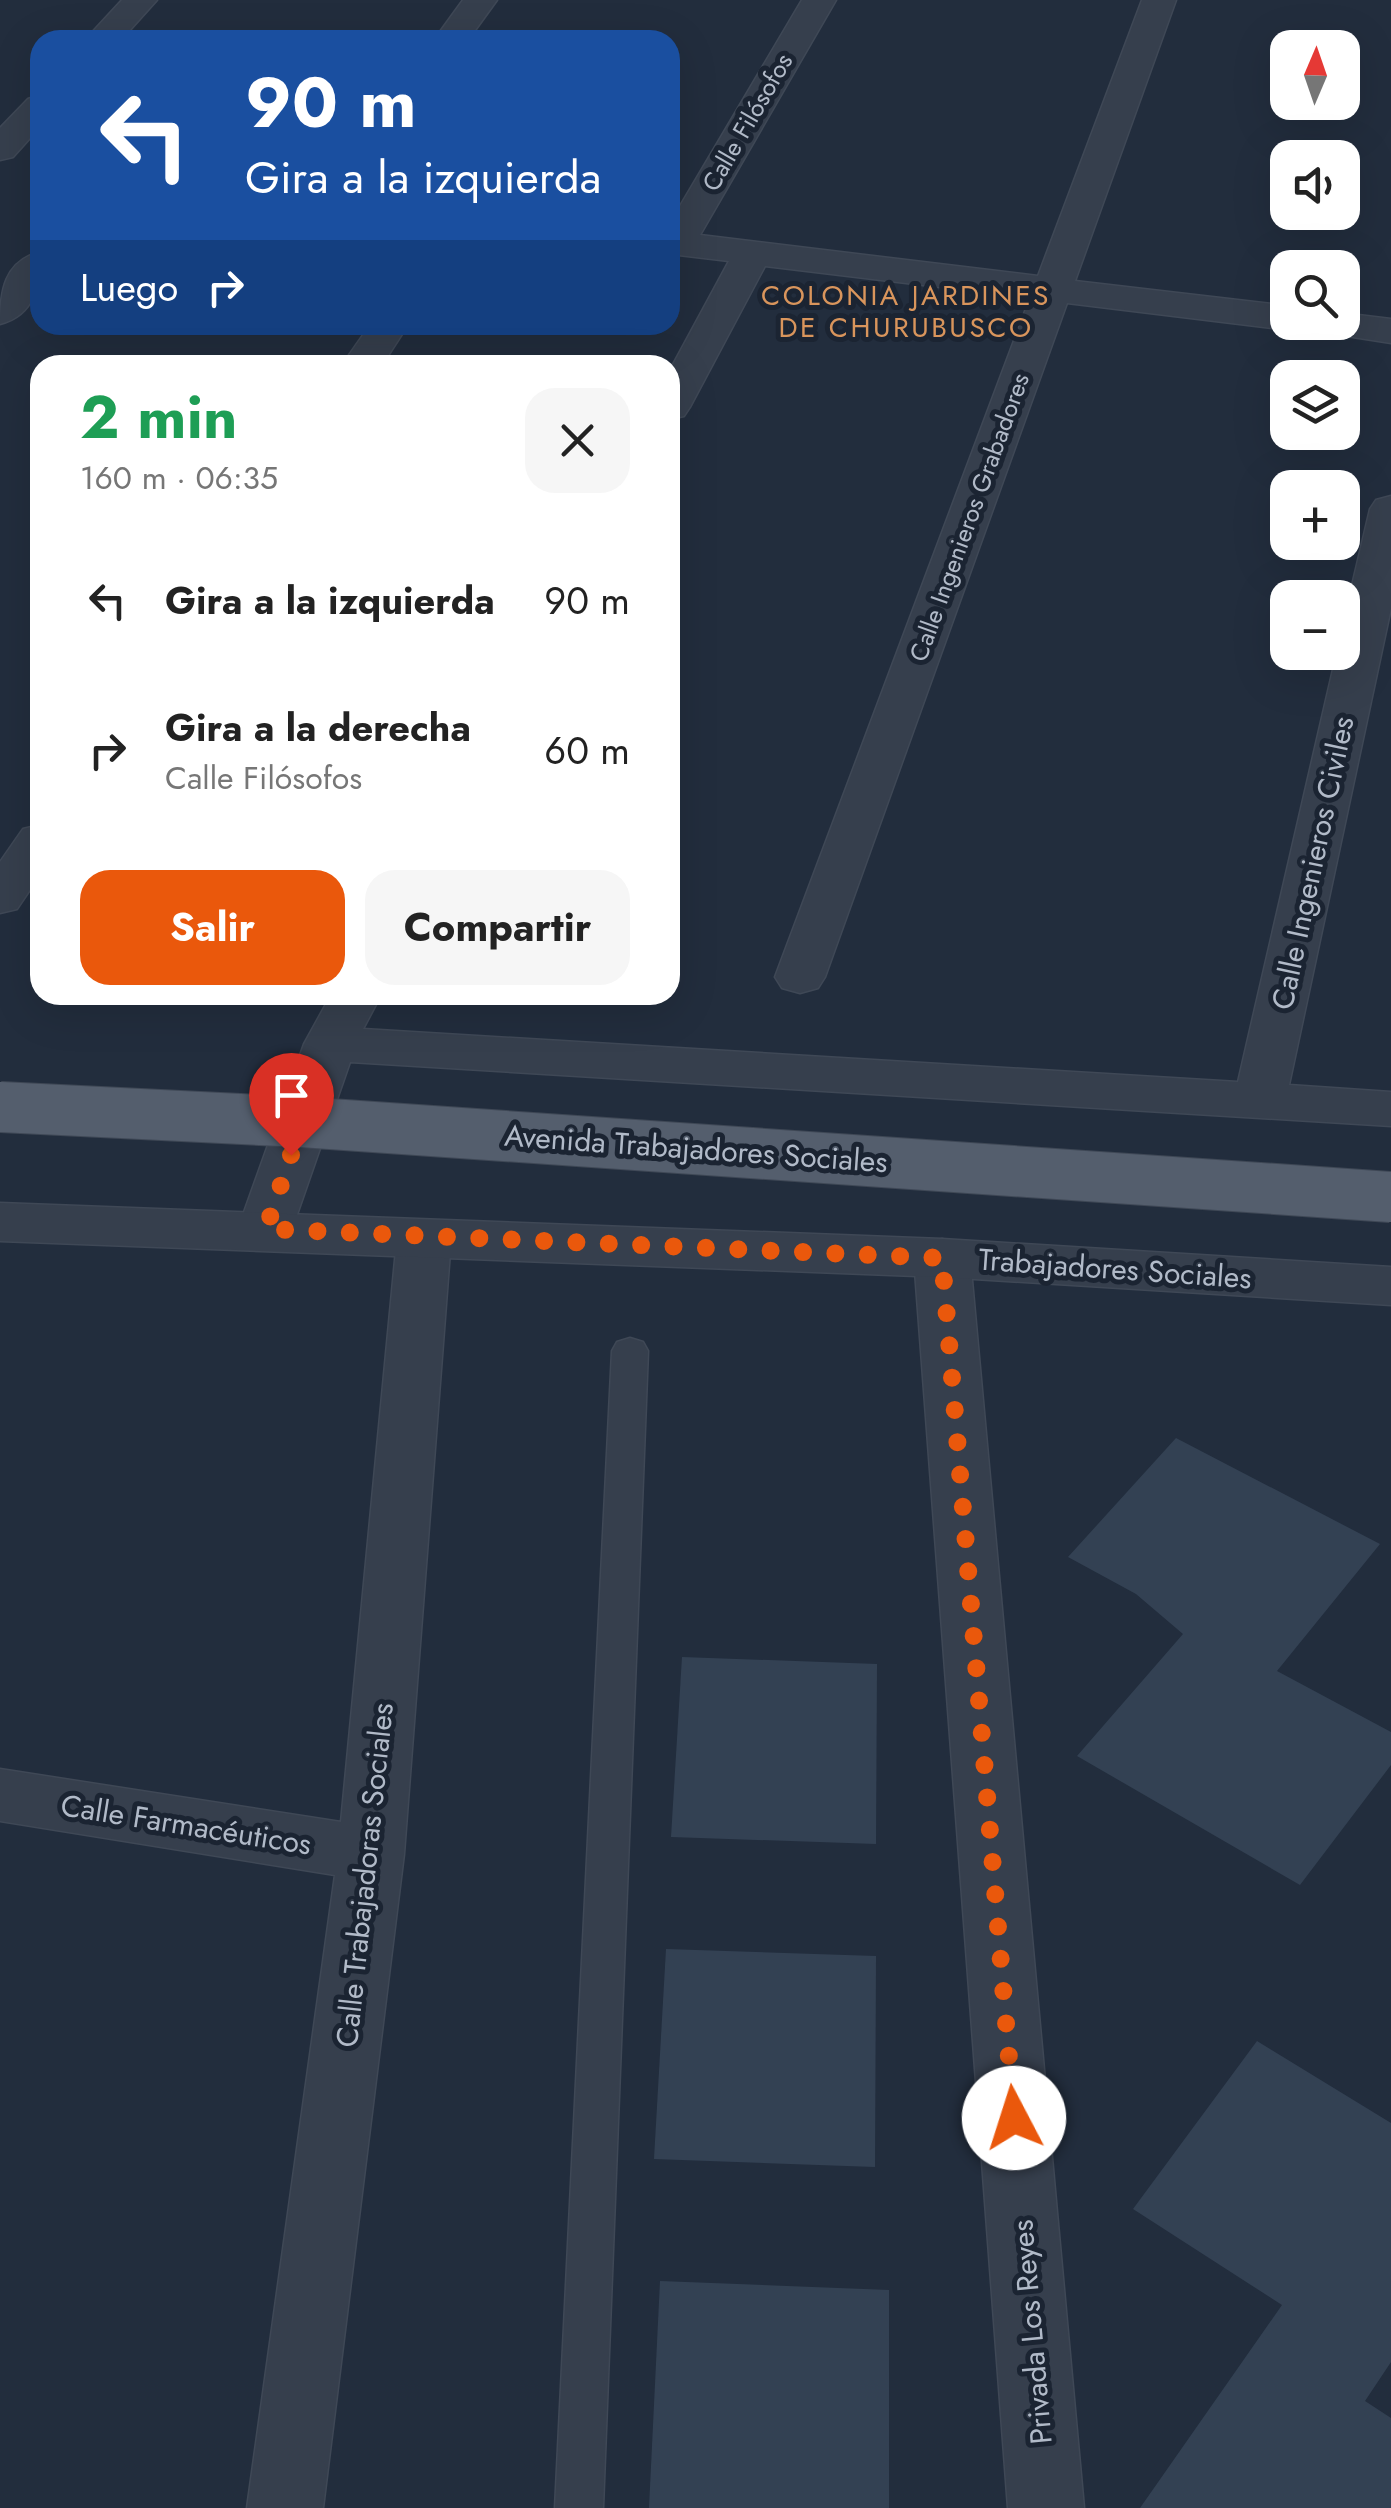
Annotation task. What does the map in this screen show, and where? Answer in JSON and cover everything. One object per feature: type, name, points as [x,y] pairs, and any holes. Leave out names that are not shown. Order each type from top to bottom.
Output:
[{"type":"main road","name":"Avenida Trabajadores Sociales","points":[[0,1107],[320,1124],[1391,1197]]},
{"type":"street","points":[[112,30],[140,0]]},
{"type":"street","points":[[459,30],[480,0]]},
{"type":"street","name":"Calle Filósofos","points":[[680,231],[819,0]]},
{"type":"street","name":"Calle Ingenieros Grabadores","points":[[800,977],[1159,0]]},
{"type":"street","points":[[9,158],[30,123]]},
{"type":"street","points":[[680,244],[1270,316]]},
{"type":"street","points":[[680,388],[753,252]]},
{"type":"street","points":[[0,312],[30,274]]},
{"type":"street","points":[[1360,327],[1391,331]]},
{"type":"street","name":"Calle Ingenieros Civiles","points":[[1260,1100],[1391,509]]},
{"type":"street","points":[[0,898],[30,854]]},
{"type":"street","points":[[266,1229],[330,1044],[351,1005]]},
{"type":"street","points":[[330,1044],[1391,1109]]},
{"type":"street","name":"Trabajadores Sociales","points":[[0,1222],[266,1229],[424,1239],[942,1258],[1391,1286]]},
{"type":"street","name":"Calle Trabajadoras Sociales","points":[[285,2508],[372,1854],[424,1239]]},
{"type":"street","name":"Privada Los Reyes","points":[[942,1258],[1046,2508]]},
{"type":"street","name":"Calle Farmacéuticos","points":[[0,1796],[372,1854]]},
{"type":"lane","points":[[579,2508],[630,1351]]},
{"type":"building","points":[[1176,1438],[1380,1544],[1277,1671],[1391,1732],[1391,1765],[1300,1885],[1077,1756],[1183,1634],[1136,1594],[1068,1557]]},
{"type":"building","points":[[682,1657],[877,1664],[876,1844],[671,1837]]},
{"type":"building","points":[[666,1949],[876,1956],[875,2167],[654,2159]]},
{"type":"building","points":[[1257,2041],[1391,2123],[1391,2362],[1365,2401],[1391,2418],[1391,2508],[1140,2508],[1282,2305],[1133,2209]]},
{"type":"building","points":[[660,2281],[889,2290],[889,2508],[649,2508]]},
{"type":"district","name":"COLONIA JARDINES DE CHURUBUSCO","points":[[906,311]]},
{"type":"route","points":[[291,1155],[266,1229],[424,1239],[942,1258],[1014,2118]]}]
